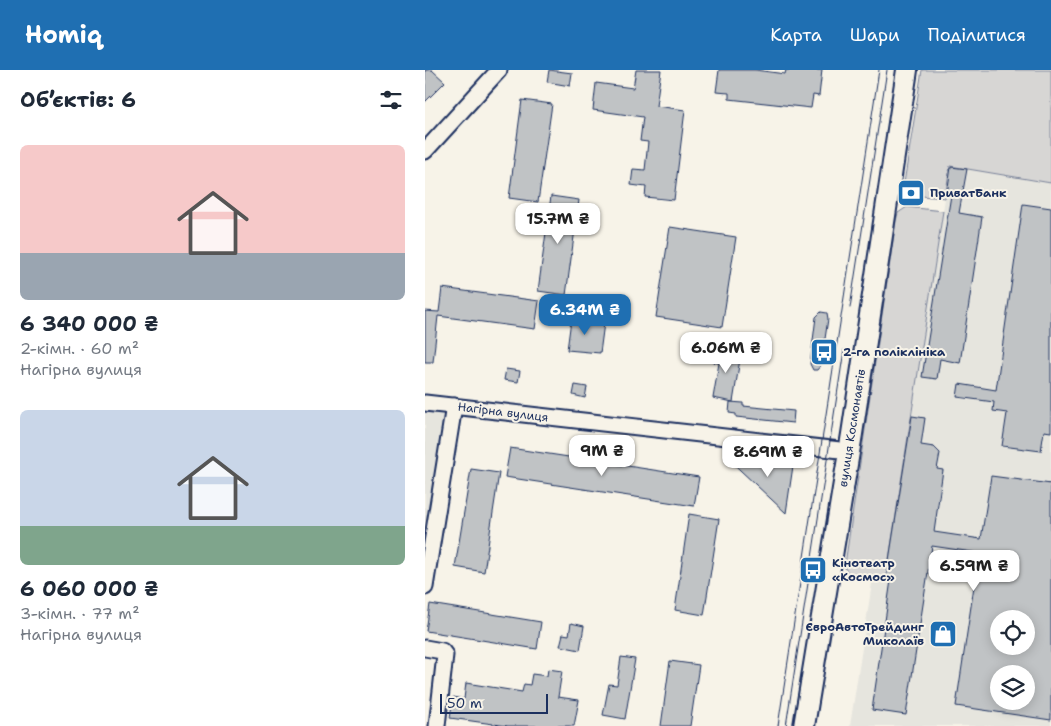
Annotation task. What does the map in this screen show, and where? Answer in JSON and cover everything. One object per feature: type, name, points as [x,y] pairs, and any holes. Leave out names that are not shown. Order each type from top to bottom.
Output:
[{"type":"main road","name":"вулиця Космонавтів","points":[[803,726],[849,451],[907,70]]},
{"type":"street","points":[[425,150],[499,70]]},
{"type":"street","name":"Нагірна вулиця","points":[[425,403],[849,451]]},
{"type":"street","points":[[425,586],[454,406]]},
{"type":"street","points":[[425,648],[442,651],[445,655],[437,726]]},
{"type":"shaded area","points":[[922,70],[1051,70],[1051,183],[950,166],[945,198],[921,196],[911,192],[904,183]]},
{"type":"shaded area","points":[[950,166],[1051,183],[1051,726],[850,726],[873,577],[886,579]]},
{"type":"shaded area","points":[[907,207],[943,211],[886,579],[849,574],[845,564],[896,221],[898,213]]},
{"type":"shaded area","points":[[425,409],[442,411],[446,418],[425,543]]},
{"type":"building","points":[[425,70],[432,70],[445,82],[425,102]]},
{"type":"building","points":[[549,70],[572,73],[570,86],[547,82]]},
{"type":"building","points":[[636,70],[661,70],[656,106],[685,110],[674,200],[645,197],[646,187],[631,185],[633,169],[645,170],[648,142],[640,141],[643,117],[593,110],[596,83],[633,88]]},
{"type":"building","points":[[719,70],[755,70],[785,74],[786,70],[822,70],[819,96],[813,95],[811,108],[729,99],[729,93],[716,92]]},
{"type":"building","points":[[522,100],[552,104],[538,202],[509,198]]},
{"type":"building","points":[[951,167],[967,169],[959,213],[982,217],[960,363],[940,359],[937,379],[922,377],[951,195],[947,194]]},
{"type":"building","points":[[551,196],[579,200],[566,295],[538,291]]},
{"type":"building","points":[[1023,204],[1051,208],[1051,432],[1044,431],[1041,451],[1002,446],[1007,413],[993,411],[994,402],[957,397],[959,384],[996,390]]},
{"type":"building","points":[[670,227],[736,237],[722,327],[656,317]]},
{"type":"building","points":[[442,288],[539,301],[535,329],[438,316],[433,362],[425,362],[425,311],[439,312]]},
{"type":"building","points":[[821,312],[827,313],[828,319],[821,365],[817,370],[813,370],[810,364],[816,317]]},
{"type":"building","points":[[571,320],[604,323],[600,353],[567,350]]},
{"type":"building","points":[[715,348],[741,353],[733,402],[713,398],[719,363],[713,362]]},
{"type":"building","points":[[506,369],[520,371],[518,382],[504,380]]},
{"type":"building","points":[[575,385],[587,387],[585,398],[573,395]]},
{"type":"building","points":[[730,402],[743,403],[743,406],[794,411],[793,423],[736,417],[736,414],[729,413]]},
{"type":"building","points":[[912,416],[925,418],[921,445],[934,447],[940,453],[937,469],[943,470],[934,532],[981,539],[991,476],[1051,484],[1051,720],[956,706],[979,553],[932,546],[906,715],[872,710],[891,580],[886,579]]},
{"type":"building","points":[[510,448],[699,477],[694,506],[505,477]]},
{"type":"building","points":[[725,456],[793,466],[786,513]]},
{"type":"building","points":[[471,469],[499,473],[484,572],[455,567]]},
{"type":"building","points":[[689,514],[719,519],[704,615],[675,610]]},
{"type":"building","points":[[430,604],[541,622],[537,649],[426,631]]},
{"type":"building","points":[[571,623],[584,626],[580,650],[560,646],[563,634],[569,635]]},
{"type":"building","points":[[621,657],[635,659],[625,719],[603,715],[609,684],[617,685]]},
{"type":"building","points":[[670,661],[699,665],[690,726],[661,726]]},
{"type":"building","points":[[548,669],[562,671],[558,697],[579,700],[574,726],[508,726],[450,718],[453,697],[464,699],[466,683],[522,692],[524,684],[530,685],[532,674],[547,676]]},
{"type":"tram line","points":[[778,726],[879,70]]},
{"type":"tram line","points":[[850,308],[887,70]]},
{"type":"tram line","points":[[786,726],[844,350]]},
{"type":"place","name":"ПриватБанк","points":[[911,193]]},
{"type":"place","name":"2-га поліклініка","points":[[824,352]]},
{"type":"place","name":"Кінотеатр «Космос»","points":[[813,570]]},
{"type":"place","name":"ЄвроАвтоТрейдинг Миколаїв","points":[[943,634]]}]
